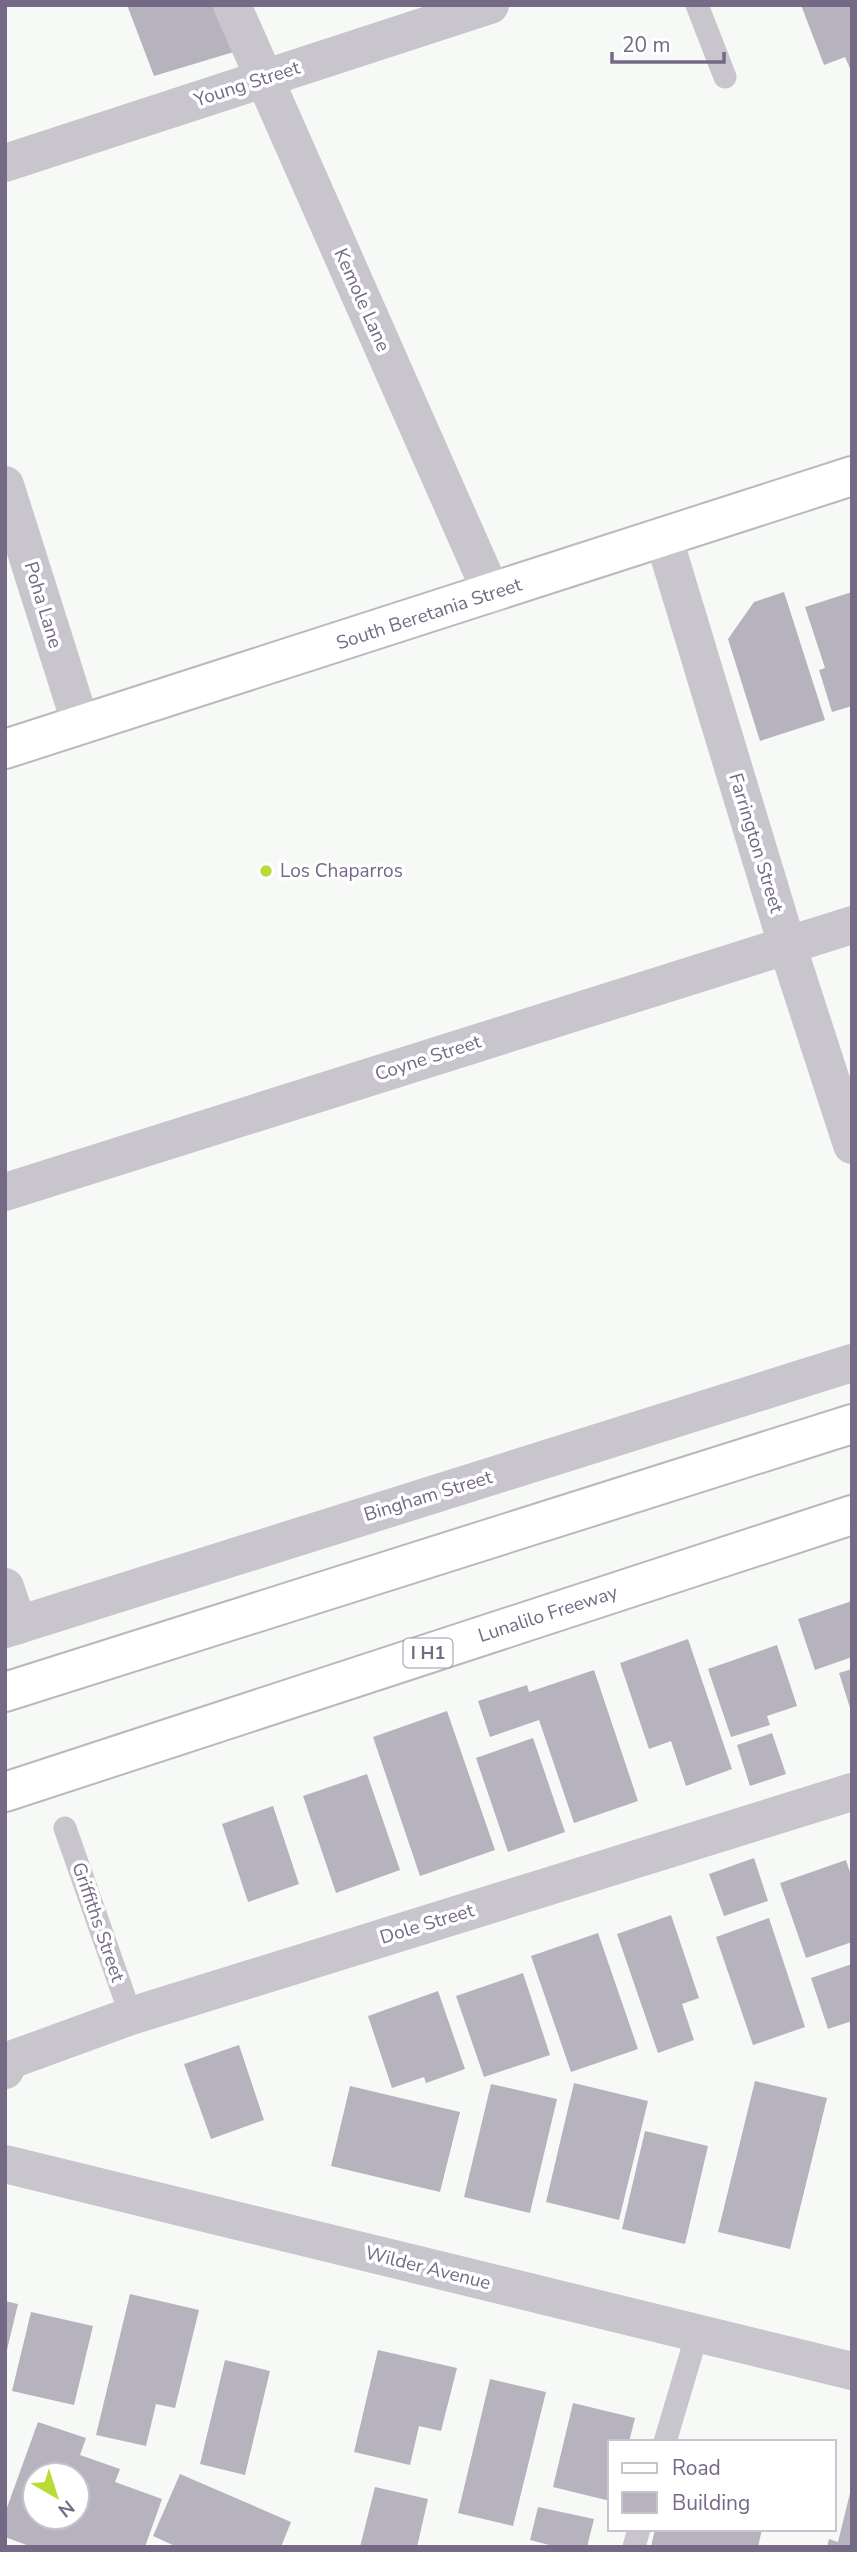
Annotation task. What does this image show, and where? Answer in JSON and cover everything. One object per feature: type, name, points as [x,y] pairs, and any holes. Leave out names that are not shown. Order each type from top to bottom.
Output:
[{"type":"main road","name":"South Beretania Street","points":[[5,749],[664,539],[852,476]]},
{"type":"main road","points":[[5,1692],[852,1424]]},
{"type":"main road","name":"Lunalilo Freeway","points":[[5,1792],[852,1515]]},
{"type":"street","name":"Kemole Lane","points":[[232,5],[492,594]]},
{"type":"street","name":"Young Street","points":[[5,163],[489,5]]},
{"type":"street","name":"Poha Lane","points":[[5,485],[80,725]]},
{"type":"street","name":"Farrington Street","points":[[664,539],[787,945],[852,1145]]},
{"type":"street","name":"Coyne Street","points":[[5,1192],[852,925]]},
{"type":"street","name":"Bingham Street","points":[[11,1627],[852,1363]]},
{"type":"street","points":[[5,1587],[11,1627]]},
{"type":"street","name":"Dole Street","points":[[7,2064],[131,2016],[852,1792]]},
{"type":"street","points":[[5,2143],[28,2175]]},
{"type":"street","name":"Wilder Avenue","points":[[28,2175],[852,2371]]},
{"type":"lane","points":[[697,5],[725,77]]},
{"type":"lane","name":"Griffiths Street","points":[[65,1828],[131,2016]]},
{"type":"lane","points":[[666,2440],[696,2334]]},
{"type":"building","points":[[127,5],[219,5],[237,51],[154,76]]},
{"type":"building","points":[[801,5],[852,5],[852,73],[845,57],[824,65]]},
{"type":"building","points":[[784,592],[825,720],[760,741],[728,639],[754,602]]},
{"type":"building","points":[[852,592],[852,706],[832,712],[819,670],[825,668],[805,607]]},
{"type":"building","points":[[852,1601],[852,1657],[815,1670],[798,1619]]},
{"type":"building","points":[[688,1639],[732,1769],[686,1786],[671,1741],[649,1749],[620,1663]]},
{"type":"building","points":[[777,1645],[797,1706],[767,1716],[770,1725],[731,1737],[708,1669]]},
{"type":"building","points":[[852,1669],[852,1711],[851,1711],[839,1673]]},
{"type":"building","points":[[594,1670],[638,1801],[574,1823],[539,1720],[490,1737],[478,1701],[527,1685],[529,1692]]},
{"type":"building","points":[[447,1711],[495,1850],[420,1876],[373,1737]]},
{"type":"building","points":[[772,1733],[786,1774],[750,1786],[737,1745]]},
{"type":"building","points":[[533,1738],[565,1832],[508,1852],[476,1758]]},
{"type":"building","points":[[367,1774],[400,1870],[336,1893],[303,1796]]},
{"type":"building","points":[[273,1806],[299,1884],[248,1902],[222,1824]]},
{"type":"building","points":[[754,1858],[768,1901],[724,1916],[709,1874]]},
{"type":"building","points":[[846,1860],[852,1878],[852,1942],[806,1958],[780,1883]]},
{"type":"building","points":[[671,1915],[699,1998],[682,2004],[694,2040],[658,2053],[617,1934]]},
{"type":"building","points":[[769,1918],[805,2027],[753,2045],[716,1937]]},
{"type":"building","points":[[598,1933],[638,2049],[571,2072],[531,1956]]},
{"type":"building","points":[[852,1964],[852,2021],[828,2029],[811,1978]]},
{"type":"building","points":[[523,1973],[550,2055],[484,2077],[456,1996]]},
{"type":"building","points":[[438,1991],[465,2069],[426,2083],[424,2077],[392,2088],[368,2016]]},
{"type":"building","points":[[239,2045],[264,2120],[211,2139],[184,2064]]},
{"type":"building","points":[[755,2081],[827,2098],[790,2249],[718,2232]]},
{"type":"building","points":[[574,2083],[648,2101],[619,2220],[546,2202]]},
{"type":"building","points":[[491,2084],[557,2099],[530,2213],[464,2197]]},
{"type":"building","points":[[350,2086],[460,2112],[440,2192],[331,2166]]},
{"type":"building","points":[[645,2131],[708,2146],[685,2244],[622,2229]]},
{"type":"building","points":[[130,2294],[199,2310],[175,2408],[156,2404],[146,2446],[96,2435]]},
{"type":"building","points":[[5,2301],[18,2304],[6,2354],[5,2354]]},
{"type":"building","points":[[31,2312],[93,2326],[74,2405],[12,2391]]},
{"type":"building","points":[[378,2350],[457,2368],[441,2431],[419,2426],[410,2465],[354,2452]]},
{"type":"building","points":[[225,2360],[270,2371],[245,2475],[200,2464]]},
{"type":"building","points":[[490,2379],[546,2392],[513,2526],[458,2513]]},
{"type":"building","points":[[573,2403],[635,2418],[630,2440],[608,2440],[608,2501],[553,2487]]},
{"type":"building","points":[[38,2422],[86,2438],[80,2455],[120,2469],[115,2482],[162,2499],[145,2547],[32,2547],[5,2537],[5,2513],[21,2469],[21,2531],[91,2531],[91,2461],[24,2461]]},
{"type":"building","points":[[180,2474],[291,2522],[281,2547],[177,2547],[153,2536]]},
{"type":"building","points":[[375,2487],[428,2499],[417,2547],[360,2547]]},
{"type":"building","points":[[851,2489],[852,2547],[827,2547],[829,2539],[838,2542]]},
{"type":"building","points":[[538,2507],[594,2519],[587,2547],[557,2547],[530,2540]]},
{"type":"building","points":[[655,2531],[762,2531],[758,2547],[651,2547]]},
{"type":"place","name":"Los Chaparros","points":[[266,871]]}]
